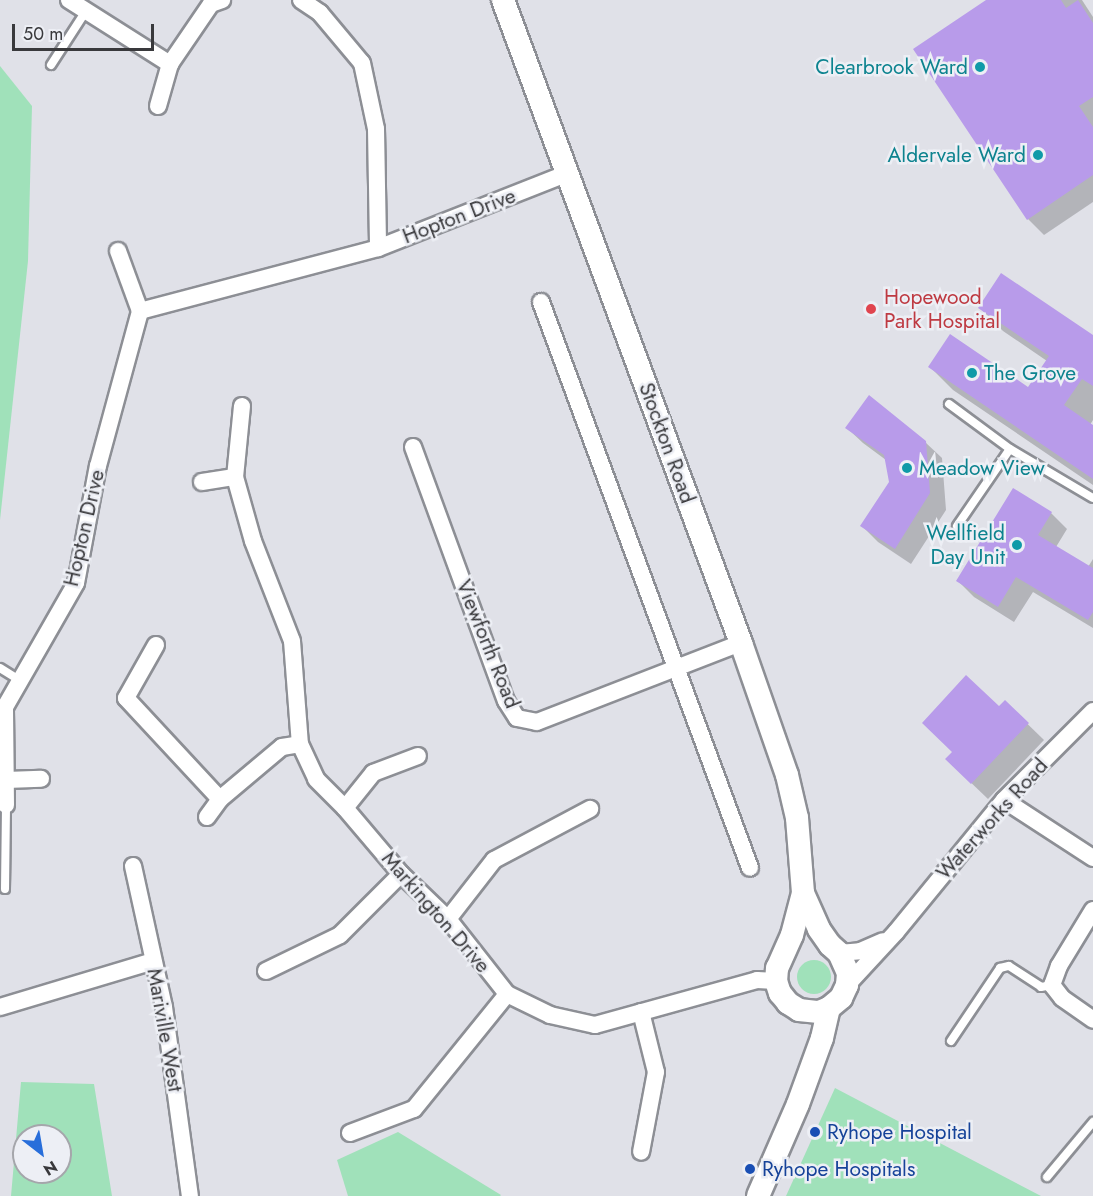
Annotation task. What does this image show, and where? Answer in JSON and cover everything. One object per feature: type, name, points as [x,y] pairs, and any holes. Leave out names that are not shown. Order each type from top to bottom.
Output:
[{"type":"main road","name":"Stockton Road","points":[[503,0],[741,643],[787,775],[797,818],[803,892],[799,914],[777,968],[776,981]]},
{"type":"main road","name":"Stockton Road","points":[[803,892],[848,973],[847,984]]},
{"type":"main road","points":[[783,955],[793,947],[805,942],[818,941],[835,949]]},
{"type":"main road","points":[[776,981],[784,998],[799,1010],[815,1058]]},
{"type":"main road","points":[[799,1010],[819,1012],[829,1008],[841,998],[847,984]]},
{"type":"main road","points":[[758,1196],[815,1058],[829,1008]]},
{"type":"street","points":[[69,0],[170,64]]},
{"type":"street","points":[[158,106],[170,64],[211,4],[222,0]]},
{"type":"street","points":[[301,0],[320,13],[362,63],[376,129],[378,248]]},
{"type":"street","name":"Hopton Drive","points":[[6,805],[5,707],[76,583],[98,466],[140,311],[378,248],[568,173]]},
{"type":"street","points":[[118,251],[140,311]]},
{"type":"street","points":[[541,302],[675,670],[750,867]]},
{"type":"street","name":"Markington Drive","points":[[242,406],[235,477],[253,541],[292,641],[300,744],[316,779],[345,808],[401,874],[448,919],[507,994],[549,1015],[595,1025],[757,980],[776,981]]},
{"type":"street","name":"Viewforth Road","points":[[413,447],[506,701],[517,718],[537,722],[741,643]]},
{"type":"street","points":[[202,482],[235,477]]},
{"type":"street","points":[[156,645],[126,698],[220,799]]},
{"type":"street","name":"Waterworks Road","points":[[847,984],[896,932],[1004,800],[1093,711]]},
{"type":"street","points":[[207,817],[220,799],[282,747],[300,744]]},
{"type":"street","points":[[345,808],[373,773],[418,756]]},
{"type":"street","points":[[6,780],[41,779]]},
{"type":"street","points":[[1004,800],[1093,858]]},
{"type":"street","points":[[448,919],[494,860],[590,809]]},
{"type":"street","name":"Mariville West","points":[[134,866],[170,1037],[190,1196]]},
{"type":"street","points":[[266,971],[340,935],[401,874]]},
{"type":"street","points":[[1093,910],[1059,966],[1052,985],[1062,998],[1093,1020]]},
{"type":"street","name":"Waterworks Road","points":[[835,949],[860,951],[879,944],[896,932]]},
{"type":"street","points":[[0,1007],[153,961]]},
{"type":"street","points":[[350,1134],[414,1109],[507,994]]},
{"type":"street","points":[[641,1012],[656,1072],[641,1152]]},
{"type":"lane","points":[[51,65],[86,11]]},
{"type":"lane","points":[[949,404],[1010,449],[1093,498]]},
{"type":"lane","points":[[957,526],[1010,449]]},
{"type":"lane","points":[[0,668],[19,680]]},
{"type":"lane","points":[[5,889],[6,805]]},
{"type":"lane","points":[[951,1041],[1000,968],[1009,966],[1041,987],[1052,985]]},
{"type":"lane","points":[[1047,1177],[1093,1122]]},
{"type":"green space","points":[[0,66],[32,106],[28,261],[0,520]]},
{"type":"green space","points":[[814,960],[826,965],[831,977],[826,989],[814,994],[802,989],[797,977],[802,965]]},
{"type":"green space","points":[[21,1082],[94,1084],[112,1196],[11,1196],[12,1184],[72,1184],[72,1124],[17,1124]]},
{"type":"green space","points":[[835,1088],[1041,1196],[786,1196]]},
{"type":"green space","points":[[398,1132],[501,1195],[348,1196],[337,1160]]},
{"type":"building","points":[[986,0],[1061,0],[1066,8],[1078,0],[1093,23],[1093,97],[1079,106],[1093,127],[1093,175],[1027,220],[913,49]]},
{"type":"building","name":"The Grove","points":[[1001,273],[1093,335],[1093,386],[1082,379],[1064,405],[1093,425],[1093,479],[928,367],[950,334],[1028,387],[1049,356],[978,308]]},
{"type":"building","name":"Meadow View","points":[[869,395],[926,441],[930,493],[895,549],[860,526],[889,482],[884,455],[845,428]]},
{"type":"building","name":"Wellfield Day Unit","points":[[1013,488],[1052,512],[1038,535],[1093,568],[1093,612],[1088,620],[1016,577],[998,607],[956,581]]},
{"type":"building","points":[[966,675],[999,706],[1005,700],[1029,723],[971,784],[945,759],[952,752],[922,723]]},
{"type":"place","name":"Clearbrook Ward","points":[[980,67]]},
{"type":"place","name":"Aldervale Ward","points":[[1038,155]]},
{"type":"place","name":"Hopewood Park Hospital","points":[[871,309]]},
{"type":"place","name":"The Grove","points":[[972,373]]},
{"type":"place","name":"Meadow View","points":[[907,468]]},
{"type":"place","name":"Wellfield Day Unit","points":[[1017,545]]},
{"type":"place","name":"Ryhope Hospital","points":[[815,1132]]},
{"type":"place","name":"Ryhope Hospitals","points":[[750,1169]]}]
